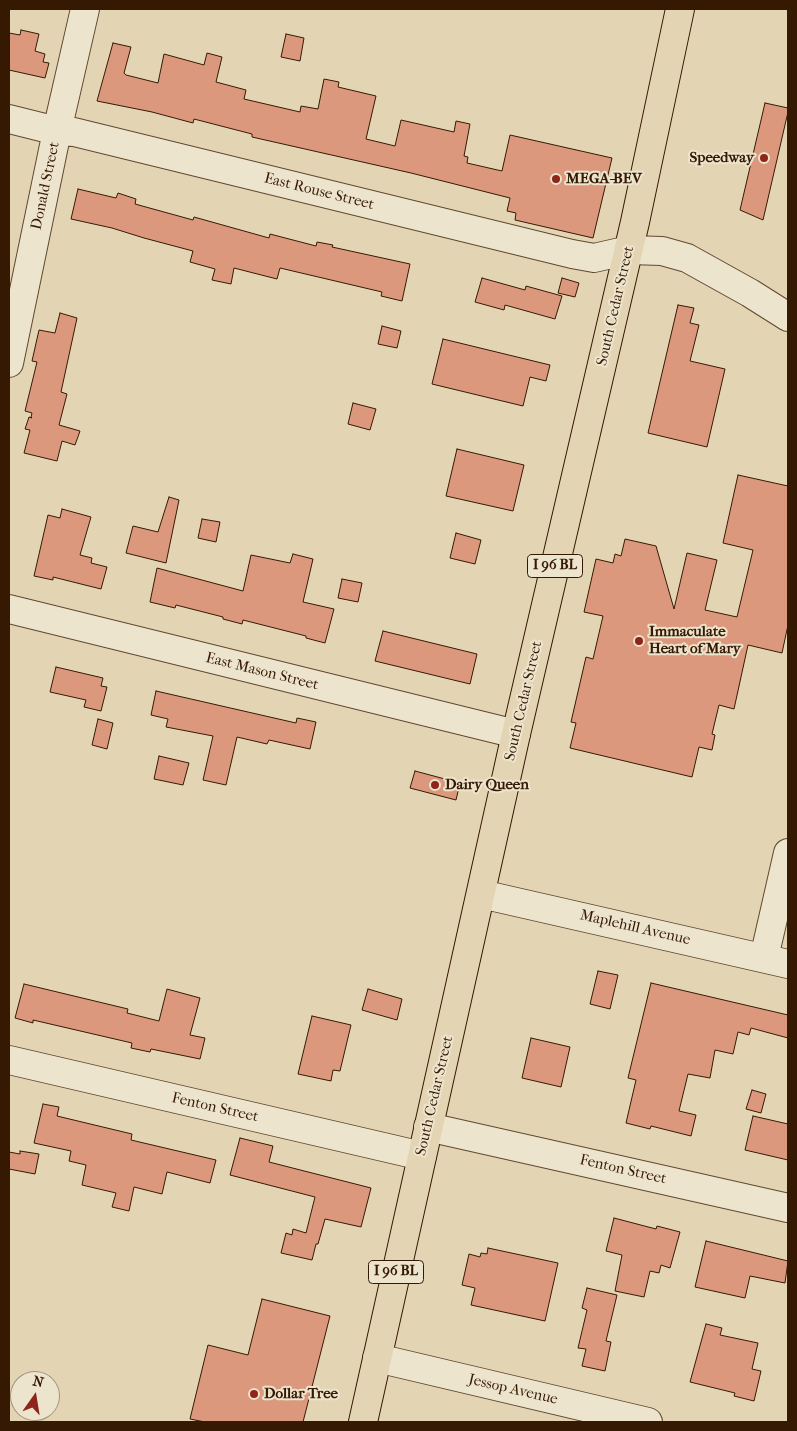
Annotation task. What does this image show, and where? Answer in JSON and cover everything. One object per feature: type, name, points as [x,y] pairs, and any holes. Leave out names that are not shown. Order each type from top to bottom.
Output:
[{"type":"main road","name":"South Cedar Street","points":[[363,1422],[516,734],[629,250],[680,9]]},
{"type":"street","name":"Donald Street","points":[[9,363],[85,9]]},
{"type":"street","name":"East Rouse Street","points":[[9,119],[58,131],[74,132],[572,254],[594,258],[629,250],[662,251],[687,258],[750,293],[788,317]]},
{"type":"street","name":"East Mason Street","points":[[9,609],[516,734]]},
{"type":"street","points":[[776,961],[788,853]]},
{"type":"street","name":"Maplehill Avenue","points":[[481,894],[776,961]]},
{"type":"street","name":"Fenton Street","points":[[9,1060],[422,1156]]},
{"type":"street","name":"Fenton Street","points":[[428,1127],[788,1208]]},
{"type":"street","name":"Jessop Avenue","points":[[378,1358],[648,1422]]},
{"type":"building","points":[[21,30],[39,34],[35,51],[45,54],[43,62],[49,63],[45,78],[9,70],[9,33],[20,35]]},
{"type":"building","points":[[286,34],[304,38],[300,61],[281,57]]},
{"type":"building","points":[[113,43],[131,47],[124,73],[126,75],[158,83],[164,54],[204,65],[207,53],[222,57],[216,82],[246,90],[244,99],[300,112],[301,106],[318,109],[324,79],[339,82],[338,87],[376,96],[366,139],[395,146],[401,120],[454,132],[456,121],[470,124],[464,156],[468,157],[467,163],[502,171],[510,135],[612,158],[593,238],[515,220],[516,213],[507,211],[510,198],[411,173],[252,137],[252,134],[194,119],[193,123],[152,112],[97,101]]},
{"type":"building","points":[[765,103],[788,108],[788,112],[763,220],[740,210]]},
{"type":"building","points":[[78,189],[116,198],[118,193],[136,199],[135,204],[193,220],[194,217],[269,238],[270,234],[316,246],[317,242],[410,264],[402,301],[381,296],[382,292],[280,268],[277,279],[234,268],[231,284],[212,280],[215,269],[190,262],[193,251],[112,228],[71,219]]},
{"type":"building","points":[[482,278],[525,290],[526,286],[562,296],[555,319],[505,305],[504,310],[475,302]]},
{"type":"building","points":[[562,278],[579,283],[575,297],[558,293]]},
{"type":"building","points":[[678,305],[694,308],[690,323],[699,325],[690,361],[725,369],[707,447],[648,433]]},
{"type":"building","points":[[60,313],[77,318],[61,392],[67,394],[59,425],[80,431],[75,445],[62,441],[57,461],[24,453],[30,430],[25,429],[29,417],[32,418],[32,413],[25,411],[37,362],[32,361],[39,330],[55,333]]},
{"type":"building","points":[[382,326],[401,331],[397,348],[378,344]]},
{"type":"building","points":[[443,339],[550,365],[546,381],[530,377],[523,406],[432,384]]},
{"type":"building","points":[[353,403],[376,409],[370,430],[348,424]]},
{"type":"building","points":[[457,449],[524,465],[513,511],[446,496]]},
{"type":"building","points":[[738,475],[788,486],[788,625],[782,653],[748,645],[734,709],[719,705],[712,734],[715,735],[712,750],[699,747],[692,777],[570,748],[576,723],[571,722],[586,657],[593,659],[603,616],[584,612],[596,559],[613,563],[615,554],[621,556],[625,539],[656,546],[674,609],[687,553],[717,560],[705,610],[737,617],[753,550],[723,543]]},
{"type":"building","points":[[169,497],[179,500],[166,563],[126,553],[133,526],[158,532]]},
{"type":"building","points":[[62,509],[91,517],[80,555],[92,558],[91,563],[107,567],[101,589],[53,577],[53,580],[34,576],[48,515],[60,518]]},
{"type":"building","points":[[202,519],[220,522],[216,542],[198,538]]},
{"type":"building","points":[[456,533],[481,540],[475,564],[450,558]]},
{"type":"building","points":[[293,554],[313,559],[303,602],[334,609],[325,643],[306,638],[306,636],[243,620],[242,624],[176,605],[175,608],[150,602],[157,568],[243,591],[251,555],[290,563]]},
{"type":"building","points":[[342,579],[362,583],[358,602],[338,598]]},
{"type":"building","points":[[383,631],[477,654],[470,684],[375,661]]},
{"type":"building","points":[[56,667],[103,678],[101,686],[107,687],[101,711],[84,707],[86,700],[50,692]]},
{"type":"building","points":[[156,691],[296,723],[297,718],[316,722],[310,749],[269,740],[267,744],[237,737],[226,785],[203,780],[213,736],[166,727],[168,719],[151,715]]},
{"type":"building","points":[[98,719],[113,723],[107,749],[92,745]]},
{"type":"building","points":[[159,756],[189,763],[183,785],[154,779]]},
{"type":"building","name":"Dairy Queen","points":[[415,771],[460,783],[456,800],[410,788]]},
{"type":"building","points":[[598,971],[618,975],[610,1009],[590,1004]]},
{"type":"building","points":[[651,983],[788,1015],[788,1038],[751,1028],[749,1035],[738,1032],[733,1054],[715,1050],[710,1078],[688,1074],[679,1111],[696,1115],[691,1136],[651,1126],[650,1129],[626,1123],[636,1080],[628,1078]]},
{"type":"building","points":[[24,984],[128,1009],[127,1013],[159,1021],[167,989],[200,998],[190,1035],[205,1038],[200,1059],[151,1049],[150,1052],[131,1048],[132,1043],[33,1020],[33,1023],[15,1018]]},
{"type":"building","points":[[368,989],[402,999],[397,1020],[362,1010]]},
{"type":"building","points":[[312,1016],[351,1025],[340,1071],[333,1070],[331,1081],[298,1074]]},
{"type":"building","points":[[531,1038],[570,1047],[561,1087],[522,1078]]},
{"type":"building","points":[[752,1090],[766,1094],[761,1113],[746,1109]]},
{"type":"building","points":[[43,1104],[59,1107],[57,1116],[132,1134],[131,1140],[216,1160],[210,1183],[167,1172],[162,1194],[134,1187],[129,1211],[112,1207],[116,1193],[82,1185],[86,1165],[69,1161],[71,1151],[34,1143]]},
{"type":"building","points":[[753,1116],[788,1124],[788,1160],[745,1150]]},
{"type":"building","points":[[240,1138],[273,1146],[269,1162],[371,1188],[361,1227],[325,1219],[312,1260],[281,1253],[286,1233],[292,1235],[293,1229],[306,1233],[315,1197],[230,1175]]},
{"type":"building","points":[[20,1151],[39,1154],[35,1174],[9,1169],[9,1152],[20,1154]]},
{"type":"building","points":[[614,1218],[656,1229],[657,1226],[680,1232],[670,1268],[661,1265],[659,1273],[650,1271],[644,1297],[615,1291],[622,1255],[606,1251]]},
{"type":"building","points":[[706,1241],[788,1261],[785,1283],[750,1276],[745,1298],[695,1287]]},
{"type":"building","points":[[488,1248],[558,1263],[545,1321],[471,1305],[475,1288],[462,1285],[469,1254],[480,1257],[481,1253],[487,1254]]},
{"type":"building","points":[[587,1288],[617,1295],[606,1341],[611,1342],[605,1371],[582,1366],[586,1349],[578,1348],[587,1310],[582,1308]]},
{"type":"building","points":[[262,1299],[330,1316],[303,1422],[205,1422],[190,1419],[208,1345],[248,1355]]},
{"type":"building","points":[[706,1324],[722,1328],[720,1335],[758,1343],[752,1369],[761,1371],[754,1401],[734,1396],[735,1393],[690,1382]]},
{"type":"place","name":"Speedway","points":[[764,158]]},
{"type":"place","name":"MEGA-BEV","points":[[556,179]]},
{"type":"place","name":"Immaculate Heart of Mary","points":[[639,641]]},
{"type":"place","name":"Dairy Queen","points":[[435,785]]},
{"type":"place","name":"Dollar Tree","points":[[254,1394]]}]
